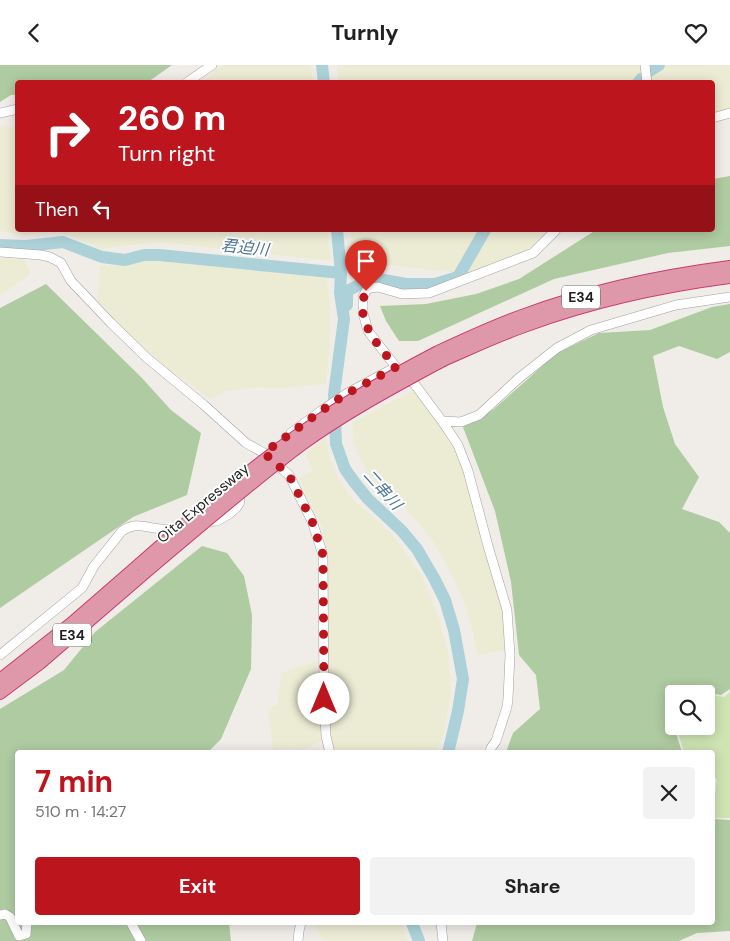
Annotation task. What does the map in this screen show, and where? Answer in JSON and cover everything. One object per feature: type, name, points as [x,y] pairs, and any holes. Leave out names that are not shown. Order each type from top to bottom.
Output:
[{"type":"highway","name":"Oita Expressway","points":[[441,356],[476,335],[524,315],[574,299],[623,286],[730,267]]},
{"type":"highway","name":"Oita Expressway","points":[[0,693],[40,663],[242,477],[297,435],[344,404],[396,374],[527,325],[577,309],[691,282],[730,277]]},
{"type":"highway","name":"Oita Expressway","points":[[0,680],[141,569]]},
{"type":"street","points":[[190,80],[212,65]]},
{"type":"street","points":[[645,65],[647,80]]},
{"type":"street","points":[[0,113],[15,110]]},
{"type":"street","points":[[715,117],[730,113]]},
{"type":"street","points":[[491,750],[496,741],[508,699],[510,655],[507,610],[468,471],[458,445],[413,382],[410,382],[396,367],[368,331],[363,308],[364,297],[366,291],[370,288],[378,287],[402,294],[429,293],[532,253],[554,232]]},
{"type":"street","points":[[0,252],[42,255],[61,263],[71,281],[147,358],[246,443],[264,453],[289,475],[312,521],[323,555],[324,699],[326,736],[329,750]]},
{"type":"street","points":[[442,421],[461,422],[479,415],[519,378],[557,348],[591,330],[676,305],[730,297]]},
{"type":"street","points":[[0,655],[82,588],[94,566],[127,527],[143,525],[162,529],[181,529],[198,523],[217,521],[229,514],[240,501],[238,483],[242,473],[264,453],[346,394],[396,367]]},
{"type":"street","points":[[0,915],[5,914],[10,917],[19,936],[26,934],[27,925]]},
{"type":"street","points":[[132,925],[141,941]]},
{"type":"street","points":[[298,941],[300,925]]},
{"type":"street","points":[[441,925],[443,941]]},
{"type":"green space","points":[[0,65],[172,65],[151,80],[15,80],[15,95],[11,95],[0,102]]},
{"type":"green space","points":[[224,65],[311,65],[313,80],[205,80],[214,70]]},
{"type":"green space","points":[[337,65],[730,65],[730,109],[715,114],[715,80],[338,80]]},
{"type":"green space","points":[[0,125],[15,128],[15,232],[50,232],[27,235],[0,231]]},
{"type":"green space","points":[[730,176],[730,246],[668,253],[554,279],[418,341],[399,341],[386,321],[380,306],[426,304],[476,294],[519,279],[593,232],[715,232],[715,179]]},
{"type":"green space","points":[[60,232],[327,232],[331,261],[159,242],[101,249]]},
{"type":"green space","points":[[350,232],[549,232],[530,249],[469,274],[378,264],[353,264]]},
{"type":"green space","points":[[0,258],[26,260],[30,274],[0,296]]},
{"type":"green space","points":[[156,260],[308,273],[327,278],[330,309],[330,343],[326,384],[226,391],[210,399],[169,369],[141,345],[98,300],[100,266],[120,266]]},
{"type":"green space","points":[[46,284],[141,377],[171,410],[201,433],[187,495],[133,517],[0,608],[0,308]]},
{"type":"green space","points":[[730,304],[730,352],[717,359],[679,346],[653,356],[663,407],[675,444],[699,477],[682,509],[719,522],[730,533],[730,689],[721,695],[715,694],[715,685],[665,685],[665,735],[677,735],[681,750],[507,750],[513,733],[540,709],[536,675],[519,655],[511,582],[495,511],[463,427],[494,409],[557,353],[599,333],[650,330],[712,307]]},
{"type":"green space","points":[[414,390],[459,454],[505,619],[507,634],[505,650],[478,655],[466,607],[443,558],[430,537],[397,499],[380,488],[359,457],[354,443],[352,423]]},
{"type":"green space","points":[[326,437],[329,455],[339,480],[355,502],[392,534],[422,576],[438,615],[449,656],[451,695],[444,733],[438,750],[335,750],[331,735],[329,699],[327,554],[321,525],[298,479],[312,471],[305,454]]},
{"type":"green space","points":[[202,546],[227,553],[244,576],[252,615],[251,669],[221,739],[210,750],[15,750],[15,925],[229,925],[231,941],[0,941],[0,709],[64,670],[95,632]]},
{"type":"green space","points":[[317,661],[318,707],[322,741],[303,750],[273,750],[268,709],[278,704],[281,673]]},
{"type":"green space","points":[[730,692],[730,818],[715,818],[717,779],[715,778],[715,750],[683,750],[679,735],[715,735],[715,696],[724,697]]},
{"type":"green space","points":[[715,819],[730,820],[730,931],[697,933],[679,941],[472,941],[476,925],[715,925]]},
{"type":"green space","points":[[316,925],[402,925],[408,941],[330,941],[321,939]]},
{"type":"waterway","name":"二串川","points":[[322,65],[324,80]]},
{"type":"waterway","points":[[649,71],[659,65]]},
{"type":"waterway","name":"二串川","points":[[337,232],[341,273],[340,293],[344,319],[334,394],[336,444],[345,469],[368,499],[402,531],[417,549],[445,600],[454,630],[463,679],[449,750]]},
{"type":"waterway","points":[[347,305],[347,291],[373,278],[406,284],[435,284],[458,277],[484,232]]},
{"type":"waterway","name":"君迫川","points":[[0,245],[26,246],[63,242],[102,257],[125,260],[144,255],[159,255],[341,273]]},
{"type":"waterway","name":"二串川","points":[[413,925],[419,941]]},
{"type":"route","points":[[324,699],[323,555],[312,521],[289,475],[264,453],[346,394],[396,367],[368,331],[363,313],[366,291]]}]
